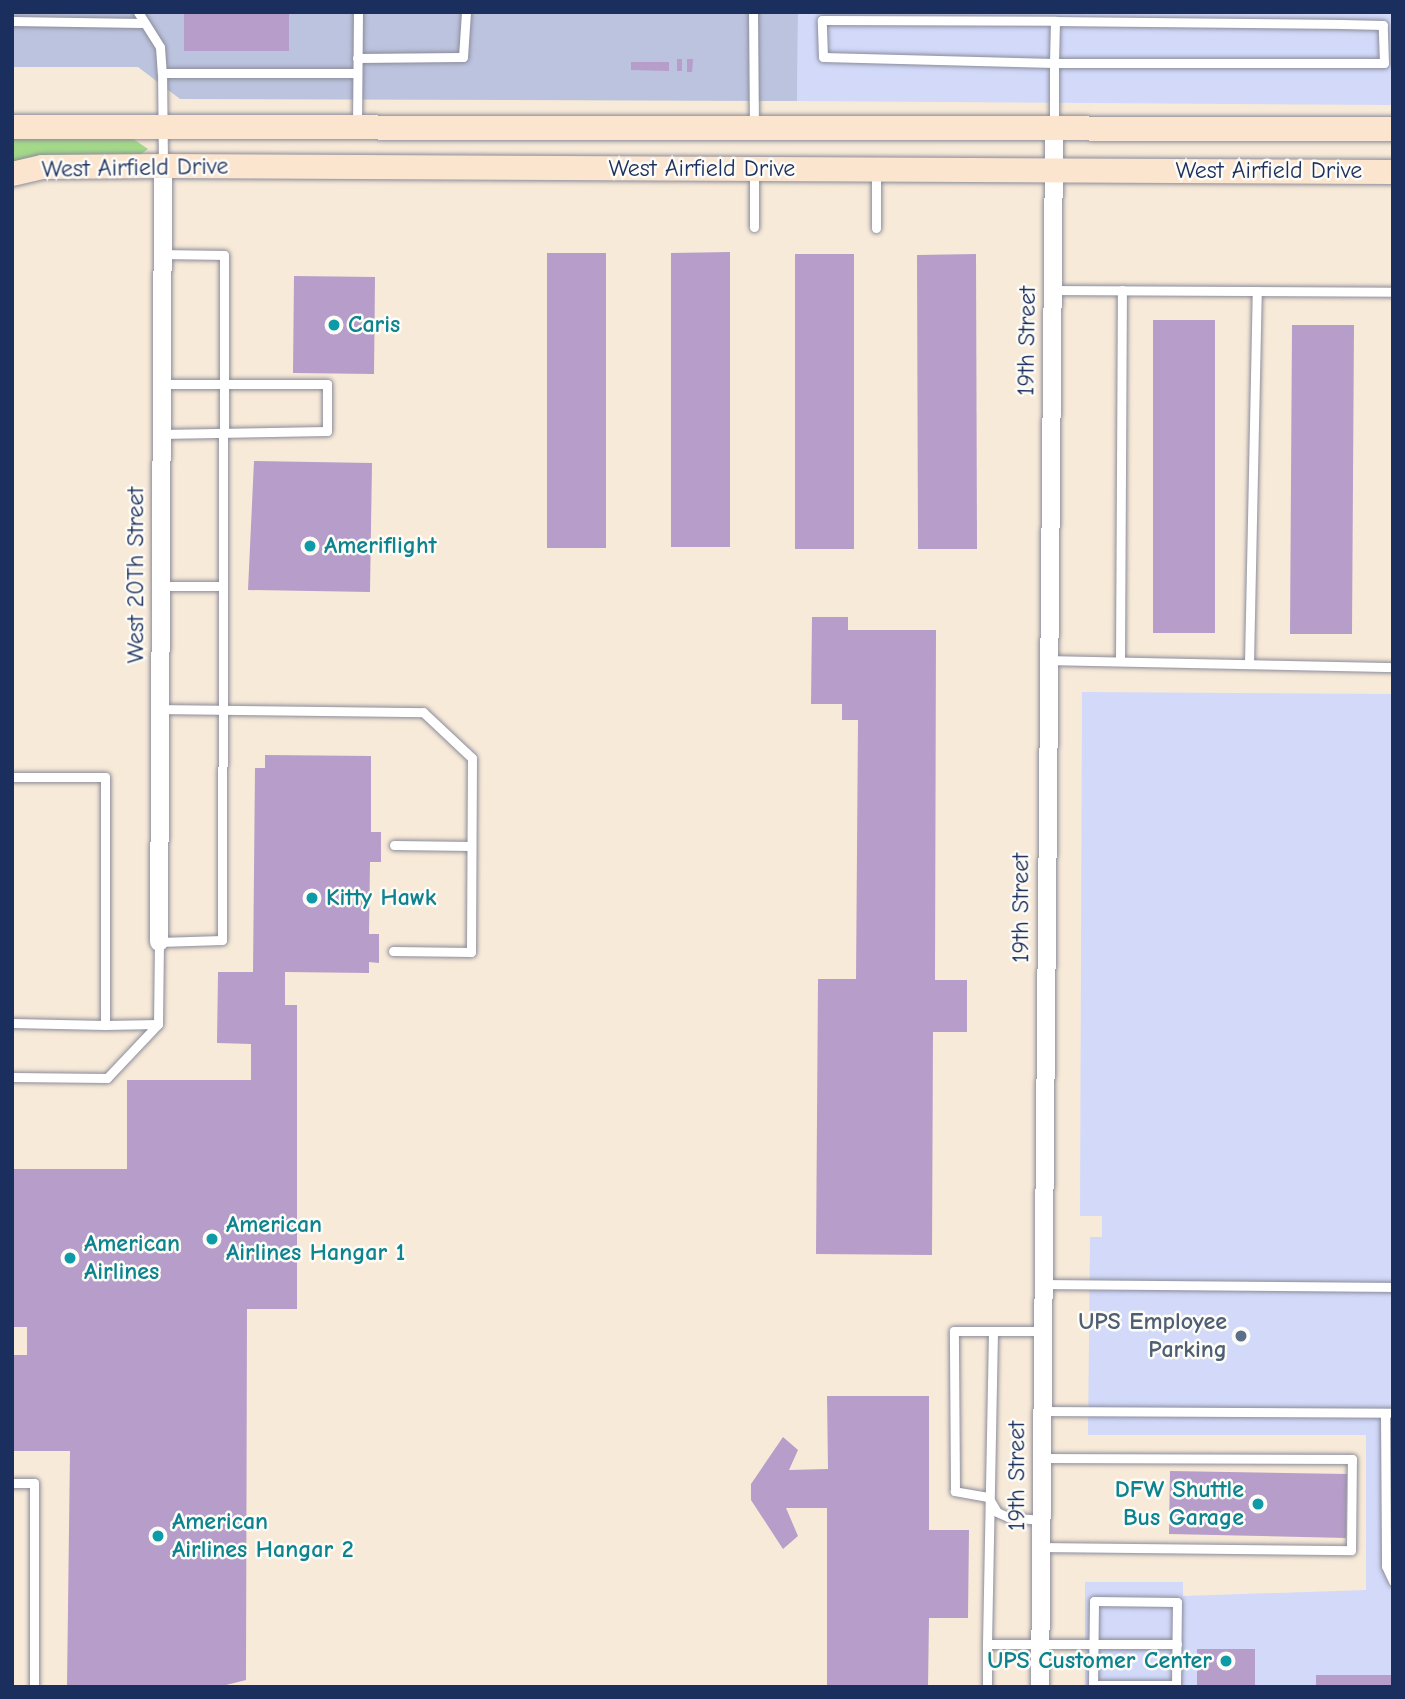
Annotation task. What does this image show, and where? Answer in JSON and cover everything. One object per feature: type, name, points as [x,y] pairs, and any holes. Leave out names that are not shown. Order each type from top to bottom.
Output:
[{"type":"street","name":"West Airfield Drive","points":[[12,127],[754,131],[1393,129]]},
{"type":"street","points":[[754,131],[754,169]]},
{"type":"street","name":"19th Street","points":[[1040,1687],[1046,660],[1054,131]]},
{"type":"street","name":"West Airfield Drive","points":[[12,174],[42,167],[163,166],[1393,172]]},
{"type":"street","name":"West 20Th Street","points":[[159,942],[163,166]]},
{"type":"lane","name":"West 20Th Street","points":[[138,12],[141,23],[160,47],[163,166]]},
{"type":"lane","points":[[357,128],[358,12]]},
{"type":"lane","points":[[357,58],[463,57],[466,12]]},
{"type":"lane","points":[[753,12],[754,131]]},
{"type":"lane","points":[[1342,12],[1342,24]]},
{"type":"lane","points":[[864,16],[1342,24],[1383,24],[1384,63],[1054,64],[823,57],[822,20],[864,16]]},
{"type":"lane","points":[[12,21],[141,23]]},
{"type":"lane","points":[[1054,131],[1055,21]]},
{"type":"lane","points":[[162,73],[357,73]]},
{"type":"lane","points":[[754,169],[754,227]]},
{"type":"lane","points":[[876,169],[876,228]]},
{"type":"lane","points":[[159,942],[222,940],[224,255],[162,254]]},
{"type":"lane","points":[[1052,290],[1393,292]]},
{"type":"lane","points":[[1120,661],[1122,290]]},
{"type":"lane","points":[[1249,663],[1257,291]]},
{"type":"lane","points":[[161,384],[327,384],[327,431],[161,434]]},
{"type":"lane","points":[[160,586],[222,586]]},
{"type":"lane","points":[[1046,660],[1393,667]]},
{"type":"lane","points":[[159,709],[423,712],[472,758],[471,952],[393,951]]},
{"type":"lane","points":[[12,777],[105,777],[105,1025]]},
{"type":"lane","points":[[394,845],[471,846]]},
{"type":"lane","name":"West 20Th Street","points":[[158,1024],[159,942]]},
{"type":"lane","points":[[12,1023],[158,1024]]},
{"type":"lane","points":[[12,1077],[107,1078],[158,1024]]},
{"type":"lane","points":[[1043,1284],[1393,1287]]},
{"type":"lane","points":[[1041,1520],[1008,1517],[998,1512],[988,1497],[955,1491],[954,1331],[1042,1331]]},
{"type":"lane","points":[[987,1687],[988,1497],[993,1331]]},
{"type":"lane","points":[[1042,1411],[1389,1413],[1386,1566],[1393,1581]]},
{"type":"lane","points":[[1041,1546],[1352,1550],[1352,1459],[1042,1458]]},
{"type":"lane","points":[[12,1483],[34,1483],[34,1687]]},
{"type":"lane","points":[[1094,1601],[1177,1602],[1177,1644],[1176,1685],[1093,1685],[1094,1601]]},
{"type":"lane","points":[[987,1644],[1177,1644]]},
{"type":"shaded area","points":[[12,12],[798,12],[797,101],[180,99],[138,67],[12,67]]},
{"type":"shaded area","points":[[798,12],[1393,12],[1393,105],[797,101]]},
{"type":"shaded area","points":[[1082,692],[1393,694],[1393,1687],[1085,1687],[1085,1582],[1183,1582],[1183,1596],[1366,1590],[1366,1435],[1088,1435],[1090,1237],[1102,1237],[1102,1216],[1080,1216]]},
{"type":"green space","points":[[12,134],[129,136],[148,149],[140,155],[12,164]]},
{"type":"building","points":[[289,12],[289,51],[184,51],[184,13]]},
{"type":"building","points":[[677,59],[682,59],[682,71],[677,71]]},
{"type":"building","points":[[687,59],[693,59],[692,72],[687,72]]},
{"type":"building","points":[[631,62],[669,62],[669,71],[631,70]]},
{"type":"building","points":[[730,252],[730,547],[671,547],[671,253]]},
{"type":"building","points":[[547,253],[606,253],[606,548],[547,548]]},
{"type":"building","points":[[795,254],[854,254],[854,549],[795,549]]},
{"type":"building","points":[[976,254],[977,549],[918,549],[917,255]]},
{"type":"building","name":"Caris","points":[[294,276],[375,277],[374,374],[293,373]]},
{"type":"building","points":[[1153,320],[1215,320],[1215,633],[1153,633]]},
{"type":"building","points":[[1292,325],[1354,325],[1352,634],[1290,634]]},
{"type":"building","name":"Ameriflight","points":[[254,461],[372,463],[370,592],[248,590]]},
{"type":"building","points":[[812,617],[848,617],[848,630],[936,630],[935,980],[967,980],[967,1032],[933,1032],[932,1255],[816,1254],[818,979],[856,979],[858,720],[842,720],[842,704],[811,704]]},
{"type":"building","points":[[265,755],[371,756],[371,832],[381,832],[381,862],[370,862],[369,934],[379,934],[379,963],[369,962],[369,973],[285,972],[285,1005],[297,1005],[297,1309],[247,1309],[246,1680],[218,1687],[67,1687],[70,1451],[12,1451],[12,1355],[27,1355],[27,1327],[12,1327],[12,1169],[127,1169],[127,1080],[251,1080],[251,1044],[217,1043],[218,972],[253,972],[255,768],[265,768]]},
{"type":"building","points":[[827,1396],[929,1396],[929,1530],[969,1530],[968,1618],[929,1618],[928,1687],[827,1687],[827,1508],[786,1508],[798,1536],[783,1549],[751,1500],[751,1484],[783,1437],[798,1450],[789,1470],[828,1469]]},
{"type":"building","name":"DFW Shuttle Bus Garage","points":[[1170,1471],[1347,1474],[1346,1538],[1169,1534]]},
{"type":"building","name":"UPS Customer Center","points":[[1197,1649],[1255,1649],[1255,1687],[1197,1687]]},
{"type":"building","points":[[1316,1675],[1393,1675],[1393,1687],[1316,1687]]},
{"type":"place","name":"Caris","points":[[334,325]]},
{"type":"place","name":"Ameriflight","points":[[310,546]]},
{"type":"place","name":"Kitty Hawk","points":[[312,898]]},
{"type":"place","name":"American Airlines Hangar 1","points":[[212,1239]]},
{"type":"place","name":"American Airlines","points":[[70,1258]]},
{"type":"place","name":"UPS Employee Parking","points":[[1241,1336]]},
{"type":"place","name":"DFW Shuttle Bus Garage","points":[[1258,1504]]},
{"type":"place","name":"American Airlines Hangar 2","points":[[158,1536]]},
{"type":"place","name":"UPS Customer Center","points":[[1226,1661]]}]
